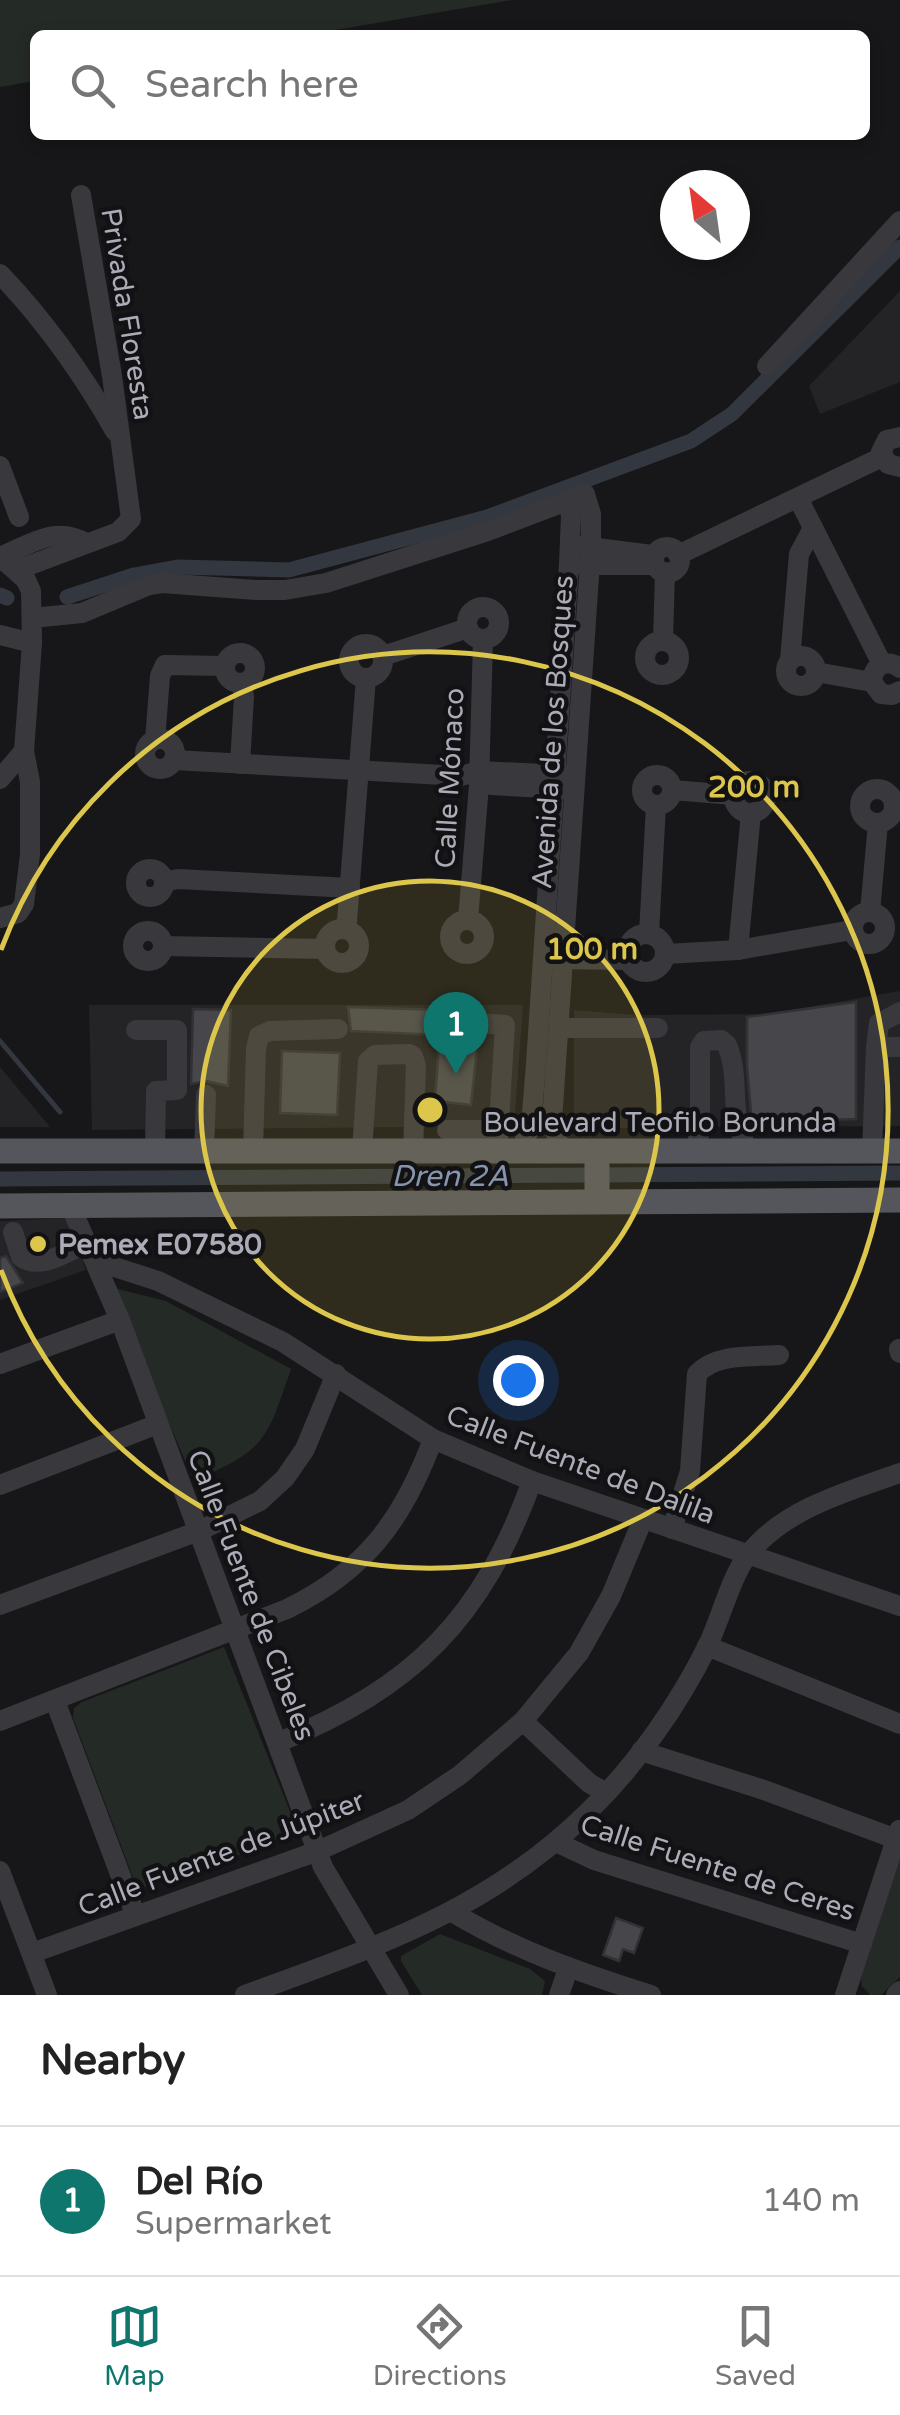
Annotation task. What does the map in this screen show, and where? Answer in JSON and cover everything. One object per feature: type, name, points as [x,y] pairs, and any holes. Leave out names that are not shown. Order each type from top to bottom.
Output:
[{"type":"main road","name":"Boulevard Teofilo Borunda","points":[[0,1151],[413,1151],[460,1137],[561,1152],[597,1177],[694,1152],[900,1151]]},
{"type":"main road","name":"Boulevard Teofilo Borunda","points":[[6,1206],[597,1177],[900,1200]]},
{"type":"street","name":"Privada Floresta","points":[[0,918],[18,914],[26,895],[30,782],[24,751],[32,643],[31,591],[6,562],[51,536],[69,534],[86,543],[118,532],[131,518],[81,195]]},
{"type":"street","points":[[767,366],[900,221]]},
{"type":"street","name":"Privada Floresta","points":[[0,274],[48,325],[120,441]]},
{"type":"street","points":[[569,554],[677,567],[678,555],[798,498],[891,462],[882,448],[886,440],[900,437]]},
{"type":"street","points":[[0,466],[19,516]]},
{"type":"street","points":[[32,618],[82,613],[162,583],[285,590],[326,583],[576,498]]},
{"type":"street","name":"Avenida de los Bosques","points":[[561,1152],[552,1121],[546,1065],[548,1027],[542,952],[576,498]]},
{"type":"street","name":"Avenida de los Bosques","points":[[548,1027],[571,954],[576,783],[591,556],[591,514],[576,498]]},
{"type":"street","points":[[798,498],[885,671],[881,694],[892,695],[900,690]]},
{"type":"street","points":[[813,528],[799,554],[786,673],[795,684],[808,684],[816,672],[885,671]]},
{"type":"street","points":[[658,564],[664,641]]},
{"type":"street","name":"Calle Mónaco","points":[[360,770],[366,678],[382,669],[383,656],[476,633],[468,920]]},
{"type":"street","points":[[0,635],[32,643]]},
{"type":"street","points":[[240,764],[242,684],[229,679],[225,666],[165,665],[160,676],[155,740],[146,746],[146,762],[152,768],[163,770],[174,760],[240,764],[360,770],[576,783]]},
{"type":"street","points":[[0,780],[24,751]]},
{"type":"street","points":[[343,929],[347,921],[360,770]]},
{"type":"street","points":[[743,782],[760,783],[767,798],[762,808],[751,813],[738,808],[734,795],[743,782]]},
{"type":"street","points":[[649,934],[664,798],[734,795]]},
{"type":"street","points":[[738,950],[751,813]]},
{"type":"street","points":[[878,823],[885,920],[881,938],[871,944],[857,940],[852,930],[857,917],[885,920]]},
{"type":"street","points":[[325,949],[162,946],[156,959],[146,961],[138,957],[133,944],[146,932],[156,889],[178,879],[350,888]]},
{"type":"street","points":[[343,929],[352,932],[358,942],[354,958],[347,963],[335,962],[325,949],[330,934],[343,929]]},
{"type":"street","points":[[665,954],[738,950],[852,930]]},
{"type":"street","points":[[628,956],[634,938],[649,934]]},
{"type":"street","points":[[628,956],[637,970],[649,971],[660,966],[665,954],[662,944],[649,934]]},
{"type":"street","points":[[542,952],[628,956]]},
{"type":"street","points":[[872,1152],[880,1023],[900,1012]]},
{"type":"street","points":[[454,1022],[658,1028]]},
{"type":"street","points":[[505,1025],[505,1145]]},
{"type":"street","points":[[253,1150],[259,1036],[270,1030],[338,1029]]},
{"type":"street","points":[[136,1030],[177,1030],[177,1090],[156,1090],[156,1151]]},
{"type":"street","points":[[694,1152],[700,1131],[700,1047],[713,1040],[728,1045],[732,1056],[734,1112],[750,1153]]},
{"type":"street","points":[[876,1047],[900,1047]]},
{"type":"street","points":[[362,1152],[368,1061],[376,1055],[409,1054],[414,1056],[416,1066],[413,1151]]},
{"type":"street","points":[[503,1062],[546,1065]]},
{"type":"street","name":"Avenida de los Bosques","points":[[505,1145],[531,1125],[546,1065]]},
{"type":"street","points":[[204,1151],[206,1096]]},
{"type":"street","name":"Calle Fuente de Cibeles","points":[[70,1205],[120,1320],[323,1867],[399,1995]]},
{"type":"street","points":[[6,1206],[6,1234],[26,1261],[92,1252]]},
{"type":"street","name":"Calle Fuente de Dalila","points":[[92,1252],[218,1308],[283,1342],[432,1440],[532,1481],[900,1606]]},
{"type":"street","points":[[0,1364],[120,1320]]},
{"type":"street","points":[[672,1529],[690,1471],[697,1374],[710,1363],[779,1355]]},
{"type":"street","points":[[0,1605],[199,1531],[260,1501],[284,1478],[305,1449],[336,1374]]},
{"type":"street","points":[[0,1484],[158,1424]]},
{"type":"street","points":[[0,1721],[320,1593],[351,1570],[402,1510],[432,1440]]},
{"type":"street","points":[[245,1995],[370,1949],[452,1912],[484,1896],[556,1842],[641,1751],[680,1693],[707,1646],[747,1555],[780,1526],[810,1509],[900,1473]]},
{"type":"street","points":[[279,1742],[355,1707],[399,1680],[446,1636],[477,1597],[512,1536],[532,1481]]},
{"type":"street","name":"Calle Fuente de Júpiter","points":[[32,1954],[318,1851],[408,1810],[460,1775],[523,1721],[579,1652],[610,1596],[643,1518]]},
{"type":"street","points":[[707,1646],[900,1724]]},
{"type":"street","points":[[56,1701],[135,1914]]},
{"type":"street","points":[[523,1721],[588,1783],[606,1792]]},
{"type":"street","points":[[641,1751],[898,1833],[846,1995]]},
{"type":"street","name":"Calle Fuente de Ceres","points":[[556,1842],[594,1860],[862,1944]]},
{"type":"street","points":[[0,1871],[47,1995]]},
{"type":"street","points":[[452,1912],[526,1952],[651,1995]]},
{"type":"street","points":[[560,1995],[568,1969]]},
{"type":"shaded area","points":[[0,0],[512,0],[335,30],[30,30],[30,82],[0,87]]},
{"type":"shaded area","points":[[900,291],[900,382],[820,414],[809,386]]},
{"type":"shaded area","points":[[900,991],[900,1126],[588,1128],[574,1119],[574,1010],[636,1015],[768,1014]]},
{"type":"shaded area","points":[[89,1005],[523,1005],[514,1126],[92,1130]]},
{"type":"shaded area","points":[[0,1067],[50,1127],[0,1127]]},
{"type":"shaded area","points":[[66,1218],[86,1270],[0,1300],[0,1221]]},
{"type":"shaded area","points":[[110,1287],[166,1301],[291,1369],[268,1428],[250,1451],[194,1481]]},
{"type":"shaded area","points":[[224,1647],[295,1824],[289,1838],[145,1887],[134,1880],[73,1718],[74,1708]]},
{"type":"shaded area","points":[[900,1855],[900,1977],[881,1995],[870,1995],[861,1978]]},
{"type":"shaded area","points":[[440,1934],[530,1969],[545,1981],[542,1995],[422,1995],[401,1956]]},
{"type":"building","points":[[856,1002],[856,1119],[752,1123],[747,1017]]},
{"type":"building","points":[[348,1007],[441,1010],[440,1035],[351,1031]]},
{"type":"building","points":[[193,1009],[231,1010],[228,1086],[206,1081],[191,1084]]},
{"type":"building","points":[[439,1044],[477,1047],[471,1105],[435,1101]]},
{"type":"building","points":[[282,1051],[340,1053],[337,1115],[280,1113]]},
{"type":"building","points":[[6,1256],[23,1283],[0,1292],[0,1258]]},
{"type":"building","points":[[616,1918],[643,1928],[634,1953],[623,1949],[619,1961],[603,1955]]},
{"type":"waterway","points":[[67,597],[134,575],[177,567],[289,570],[487,517],[691,441],[732,414],[900,247]]},
{"type":"waterway","points":[[0,595],[7,598]]},
{"type":"waterway","points":[[0,1041],[60,1112]]},
{"type":"waterway","name":"Dren 2A","points":[[0,1179],[900,1173]]},
{"type":"place","name":"Del Río","points":[[456,1074]]},
{"type":"place","name":"Pemex E07580","points":[[38,1244]]}]
